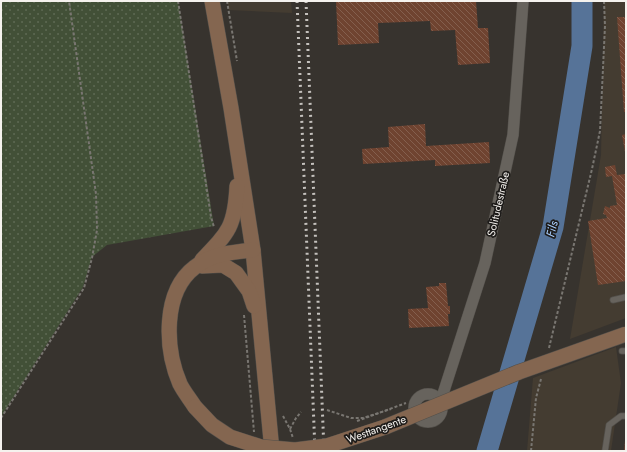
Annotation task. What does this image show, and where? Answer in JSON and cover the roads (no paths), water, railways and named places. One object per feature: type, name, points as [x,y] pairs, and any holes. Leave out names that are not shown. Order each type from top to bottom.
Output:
[{"type":"main road","points":[[212,1],[231,108],[253,250],[272,451]]},
{"type":"main road","points":[[195,266],[223,239],[234,218],[237,198],[239,160]]},
{"type":"main road","name":"Westtangente","points":[[253,250],[214,256],[195,266],[183,279],[172,302],[169,328],[172,359],[181,385],[195,407],[212,425],[230,436],[261,447],[295,450],[327,446],[385,427],[519,372],[626,334]]},
{"type":"main road","points":[[195,266],[223,266],[236,273],[249,291],[261,330]]},
{"type":"street","name":"Solitudestraße","points":[[441,400],[435,394],[423,394],[415,401],[414,410],[418,419],[428,422],[439,418],[443,408],[441,400],[485,263],[513,135],[523,1]]},
{"type":"lane","points":[[613,300],[626,297]]},
{"type":"lane","points":[[604,451],[609,425],[621,416],[626,416]]},
{"type":"waterway","name":"Fils","points":[[487,451],[553,227],[582,46],[582,1]]},
{"type":"railway","points":[[297,1],[315,451]]},
{"type":"railway","points":[[306,1],[324,451]]}]
